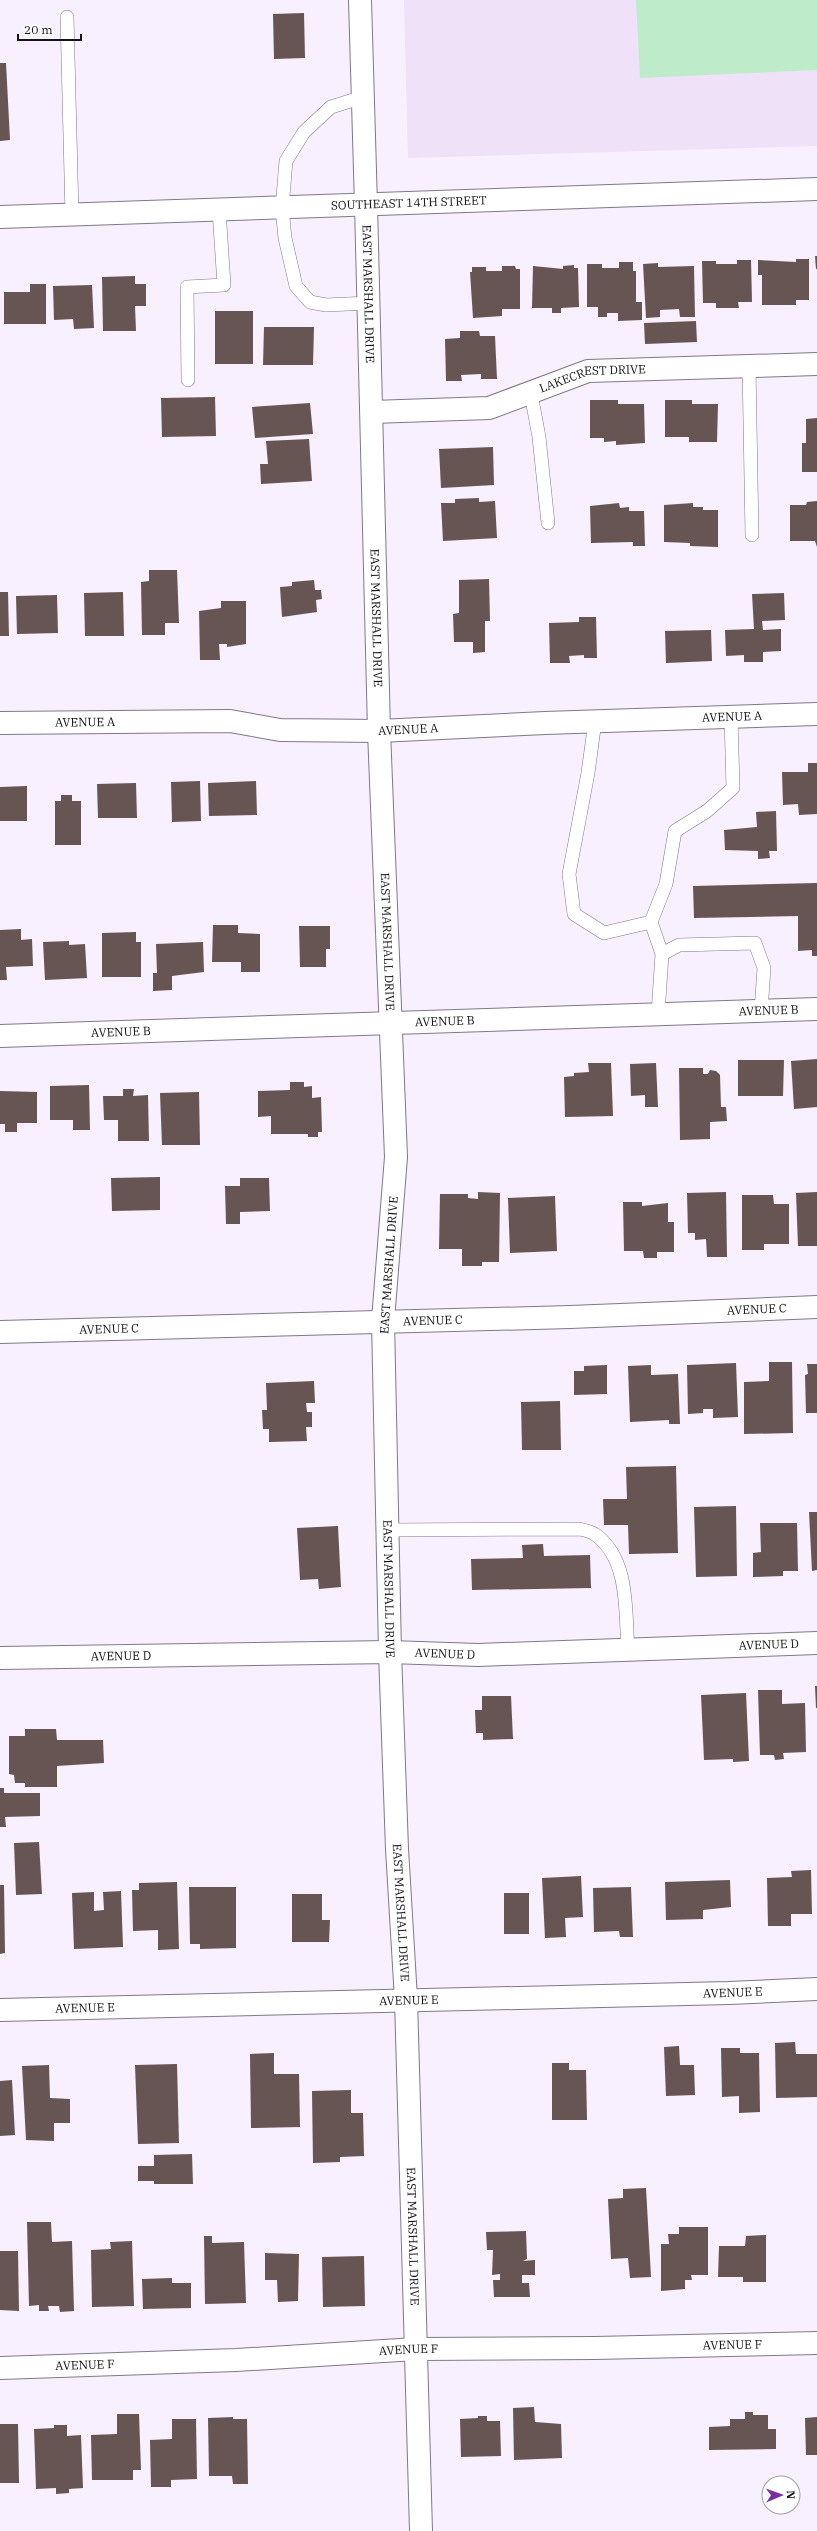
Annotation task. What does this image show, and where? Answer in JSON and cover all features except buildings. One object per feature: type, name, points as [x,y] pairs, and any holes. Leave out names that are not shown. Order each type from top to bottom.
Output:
[{"type":"street","name":"EAST MARSHALL DRIVE","points":[[360,0],[372,412],[379,731],[392,1024],[396,1157],[384,1320],[389,1530],[390,1652],[397,1849],[406,2000],[421,2531]]},
{"type":"street","name":"SOUTHEAST 14TH STREET","points":[[0,218],[817,189]]},
{"type":"street","name":"LAKECREST DRIVE","points":[[372,412],[489,408],[588,372],[817,364]]},
{"type":"street","name":"AVENUE A","points":[[0,723],[230,721],[280,730],[379,731],[595,721],[817,714]]},
{"type":"street","name":"AVENUE B","points":[[0,1036],[817,1009]]},
{"type":"street","name":"AVENUE C","points":[[0,1332],[384,1320],[570,1317],[817,1307]]},
{"type":"street","name":"AVENUE D","points":[[0,1658],[390,1652],[478,1655],[817,1643]]},
{"type":"street","name":"AVENUE E","points":[[0,2010],[729,1994],[817,1989]]},
{"type":"street","name":"AVENUE F","points":[[0,2368],[236,2360],[416,2348],[595,2348],[817,2343]]},
{"type":"lane","points":[[66,17],[72,215]]},
{"type":"lane","points":[[363,97],[331,108],[304,132],[286,161],[282,208],[285,238],[296,286],[310,302],[326,305],[369,303]]},
{"type":"lane","points":[[188,380],[187,287],[224,285],[219,210]]},
{"type":"lane","points":[[749,366],[752,535]]},
{"type":"lane","points":[[531,394],[540,437],[548,523]]},
{"type":"lane","points":[[658,1014],[662,954],[651,922],[666,884],[675,831],[707,811],[733,788],[730,717]]},
{"type":"lane","points":[[595,721],[588,773],[569,874],[574,914],[604,933],[651,922]]},
{"type":"lane","points":[[662,954],[679,944],[756,943],[764,968],[761,1010]]},
{"type":"lane","points":[[389,1530],[579,1529],[596,1534],[612,1552],[622,1580],[628,1650]]},
{"type":"shaded area","points":[[404,0],[817,0],[817,146],[408,158]]},
{"type":"green space","points":[[636,0],[817,0],[817,70],[640,78]]}]
